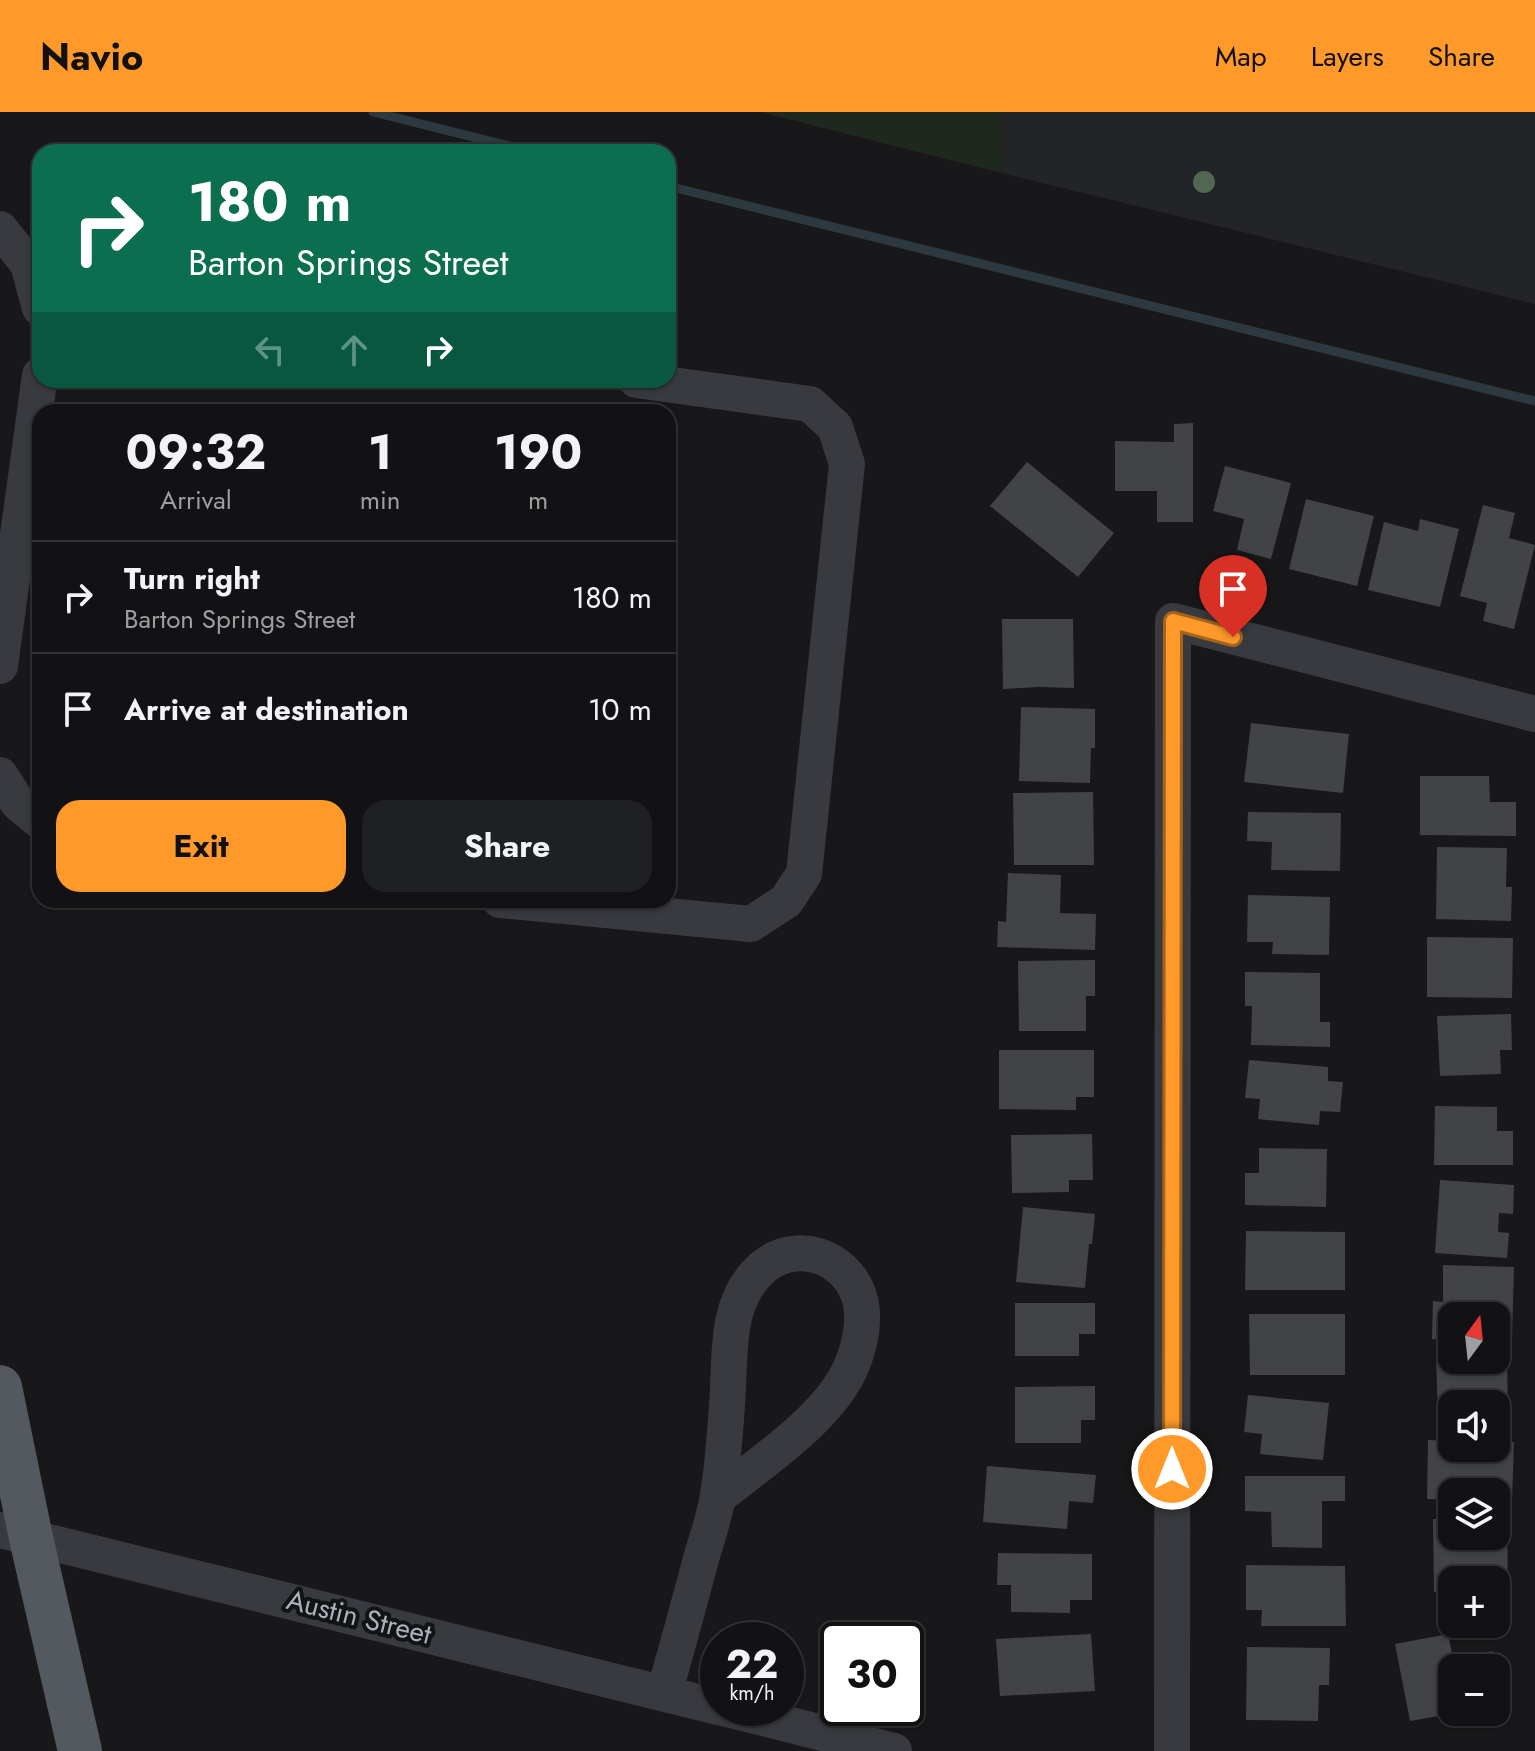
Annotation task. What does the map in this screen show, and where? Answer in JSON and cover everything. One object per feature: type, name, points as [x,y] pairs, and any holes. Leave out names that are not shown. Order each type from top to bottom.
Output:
[{"type":"main road","points":[[0,1387],[15,1534],[80,1751]]},
{"type":"street","points":[[0,229],[28,264],[32,278]]},
{"type":"street","points":[[584,908],[751,924],[786,901],[804,874],[847,464],[835,427],[810,404],[676,386]]},
{"type":"street","points":[[0,666],[8,542],[32,417]]},
{"type":"street","points":[[1172,1751],[1173,621],[1535,714]]},
{"type":"street","points":[[0,775],[18,803],[32,814]]},
{"type":"street","points":[[664,1693],[718,1497],[728,1402],[729,1337],[738,1306],[750,1279],[767,1263],[790,1253],[814,1253],[836,1263],[851,1279],[860,1299],[858,1346],[851,1368],[820,1413],[718,1497]]},
{"type":"street","name":"Austin Street","points":[[15,1534],[700,1702]]},
{"type":"street","name":"Austin Street","points":[[795,1726],[894,1751]]},
{"type":"shaded area","points":[[760,112],[1001,112],[1002,173]]},
{"type":"shaded area","points":[[1001,112],[1535,112],[1535,304],[1002,173]]},
{"type":"building","points":[[1193,423],[1193,522],[1157,522],[1157,491],[1115,491],[1115,441],[1174,442],[1174,424]]},
{"type":"building","points":[[1027,462],[1114,533],[1078,577],[990,506]]},
{"type":"building","points":[[1225,466],[1291,483],[1271,559],[1237,550],[1244,519],[1213,511]]},
{"type":"building","points":[[1306,499],[1374,516],[1357,586],[1289,569]]},
{"type":"building","points":[[1483,505],[1515,513],[1509,538],[1535,545],[1514,629],[1483,621],[1487,603],[1460,596]]},
{"type":"building","points":[[1420,519],[1459,529],[1440,607],[1368,590],[1384,522],[1418,531]]},
{"type":"building","points":[[1002,619],[1073,619],[1074,688],[1003,689]]},
{"type":"building","points":[[1021,707],[1095,709],[1095,748],[1091,748],[1090,783],[1019,781]]},
{"type":"building","points":[[1251,723],[1349,734],[1343,793],[1244,782]]},
{"type":"building","points":[[1420,776],[1489,776],[1490,802],[1516,802],[1516,836],[1420,835]]},
{"type":"building","points":[[1093,792],[1094,865],[1014,865],[1013,793]]},
{"type":"building","points":[[1248,812],[1341,813],[1340,871],[1271,870],[1272,842],[1247,841]]},
{"type":"building","points":[[1437,847],[1507,848],[1506,887],[1512,887],[1511,921],[1436,919]]},
{"type":"building","points":[[1008,873],[1061,875],[1060,913],[1096,914],[1095,950],[997,947],[998,921],[1006,922]]},
{"type":"building","points":[[1248,895],[1330,897],[1329,955],[1272,954],[1273,942],[1247,942]]},
{"type":"building","points":[[1427,937],[1513,938],[1512,998],[1427,997]]},
{"type":"building","points":[[1095,960],[1095,996],[1086,996],[1086,1031],[1019,1031],[1018,961]]},
{"type":"building","points":[[1245,972],[1320,973],[1320,1022],[1330,1022],[1330,1047],[1251,1045],[1252,1006],[1245,1006]]},
{"type":"building","points":[[1511,1014],[1512,1050],[1500,1050],[1501,1074],[1440,1076],[1437,1016]]},
{"type":"building","points":[[999,1050],[1094,1050],[1094,1097],[1076,1097],[1076,1110],[999,1109]]},
{"type":"building","points":[[1249,1060],[1328,1067],[1328,1081],[1343,1082],[1340,1112],[1320,1111],[1319,1125],[1258,1119],[1260,1099],[1245,1098]]},
{"type":"building","points":[[1435,1106],[1497,1107],[1497,1131],[1513,1131],[1513,1165],[1434,1165]]},
{"type":"building","points":[[1092,1134],[1093,1180],[1069,1180],[1069,1192],[1012,1193],[1011,1135]]},
{"type":"building","points":[[1259,1148],[1327,1149],[1326,1207],[1245,1205],[1245,1173],[1259,1173]]},
{"type":"building","points":[[1440,1180],[1514,1185],[1513,1214],[1499,1213],[1498,1232],[1509,1233],[1507,1258],[1435,1253]]},
{"type":"building","points":[[1023,1207],[1095,1214],[1085,1288],[1016,1282]]},
{"type":"building","points":[[1246,1231],[1345,1232],[1345,1290],[1245,1290]]},
{"type":"building","points":[[1443,1265],[1514,1267],[1512,1340],[1510,1302],[1443,1302]]},
{"type":"building","points":[[1433,1301],[1443,1302],[1438,1302],[1438,1339],[1432,1339]]},
{"type":"building","points":[[1015,1303],[1095,1303],[1095,1334],[1079,1334],[1079,1356],[1015,1356]]},
{"type":"building","points":[[1249,1314],[1345,1314],[1345,1375],[1250,1375]]},
{"type":"building","points":[[1436,1356],[1438,1374],[1507,1374],[1508,1390],[1438,1390],[1438,1415]]},
{"type":"building","points":[[1095,1386],[1095,1420],[1081,1420],[1081,1443],[1015,1443],[1015,1387]]},
{"type":"building","points":[[1248,1395],[1329,1403],[1323,1460],[1260,1454],[1262,1434],[1244,1432]]},
{"type":"building","points":[[1428,1440],[1438,1440],[1438,1462],[1510,1462],[1510,1442],[1514,1442],[1512,1501],[1510,1478],[1438,1478],[1438,1499],[1427,1499]]},
{"type":"building","points":[[987,1466],[1096,1475],[1093,1503],[1069,1501],[1067,1529],[983,1522]]},
{"type":"building","points":[[1245,1476],[1345,1476],[1345,1501],[1322,1501],[1322,1548],[1272,1547],[1271,1512],[1245,1511]]},
{"type":"building","points":[[1433,1519],[1438,1519],[1438,1550],[1507,1550],[1508,1566],[1438,1566],[1438,1592],[1434,1592]]},
{"type":"building","points":[[998,1553],[1092,1554],[1092,1600],[1070,1600],[1070,1613],[1011,1612],[1011,1585],[997,1585]]},
{"type":"building","points":[[1246,1565],[1345,1566],[1346,1626],[1261,1626],[1262,1610],[1246,1610]]},
{"type":"building","points":[[1091,1634],[1095,1691],[1000,1696],[996,1639]]},
{"type":"building","points":[[1438,1636],[1449,1638],[1452,1654],[1438,1654],[1438,1716],[1410,1721],[1395,1644]]},
{"type":"building","points":[[1247,1647],[1330,1648],[1329,1685],[1319,1685],[1318,1721],[1246,1720]]},
{"type":"waterway","points":[[373,112],[501,144]]},
{"type":"waterway","points":[[676,188],[1535,401]]},
{"type":"route","points":[[1172,1469],[1173,621],[1233,637]]}]
